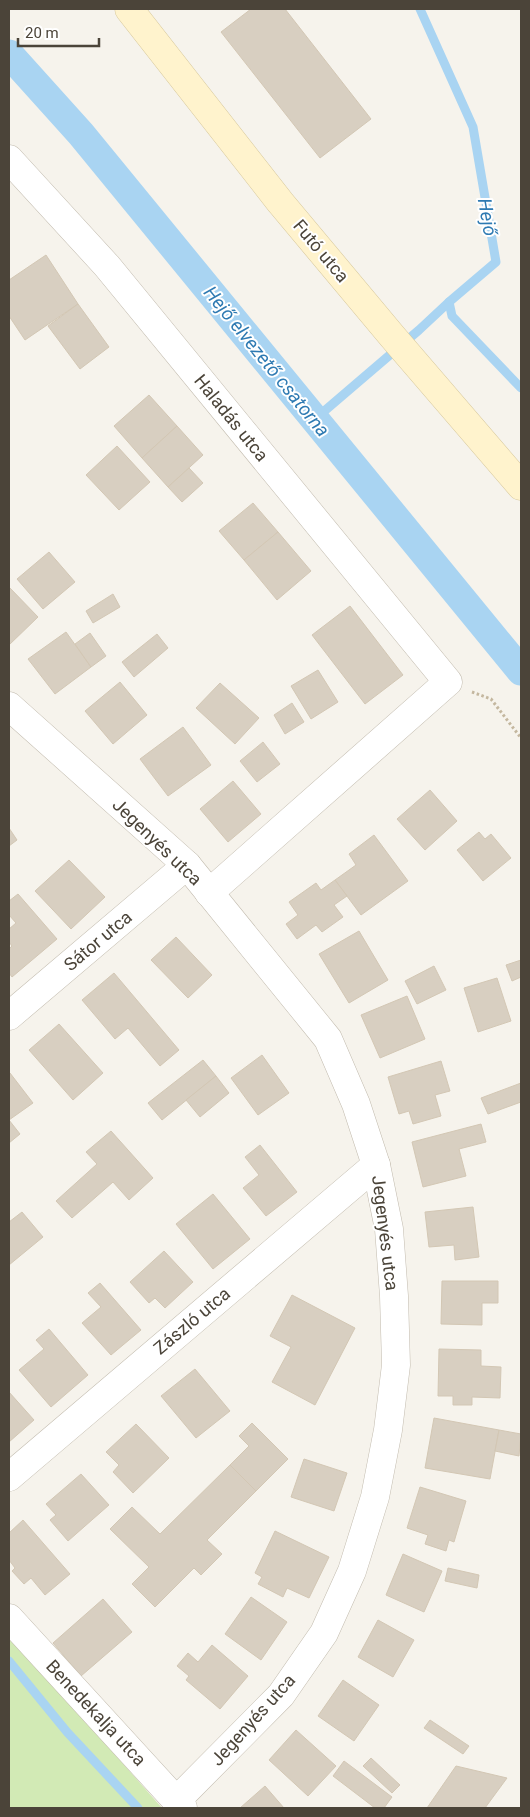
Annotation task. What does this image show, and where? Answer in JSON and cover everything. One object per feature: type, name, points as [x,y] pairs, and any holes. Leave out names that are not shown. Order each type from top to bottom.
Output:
[{"type":"main road","name":"Futó utca","points":[[129,9],[280,202],[521,486]]},
{"type":"street","name":"Haladás utca","points":[[9,159],[107,266],[448,682]]},
{"type":"street","points":[[209,893],[448,682]]},
{"type":"street","name":"Jegenyés utca","points":[[9,706],[187,865],[328,1039],[356,1104],[376,1165],[388,1229],[394,1296],[396,1365],[388,1430],[376,1497],[352,1571],[324,1633],[281,1695],[180,1804]]},
{"type":"street","name":"Sátor utca","points":[[9,1016],[187,865]]},
{"type":"street","name":"Zászló utca","points":[[9,1478],[376,1165]]},
{"type":"street","name":"Benedekalja utca","points":[[9,1618],[180,1804]]},
{"type":"path","points":[[448,682],[491,699],[521,738]]},
{"type":"green space","points":[[9,1634],[162,1808],[9,1808]]},
{"type":"building","points":[[251,9],[285,9],[371,119],[320,158],[221,32]]},
{"type":"building","points":[[46,255],[78,304],[25,340],[9,316],[9,280]]},
{"type":"building","points":[[78,304],[109,347],[80,369],[48,326]]},
{"type":"building","points":[[149,395],[177,426],[142,458],[114,426]]},
{"type":"building","points":[[177,426],[203,455],[168,487],[142,458]]},
{"type":"building","points":[[117,446],[150,482],[119,510],[86,475]]},
{"type":"building","points":[[189,468],[203,483],[182,502],[168,487]]},
{"type":"building","points":[[253,503],[278,532],[244,560],[219,531]]},
{"type":"building","points":[[278,532],[311,571],[277,600],[244,560]]},
{"type":"building","points":[[49,552],[75,582],[43,609],[17,579]]},
{"type":"building","points":[[9,587],[38,617],[9,645]]},
{"type":"building","points":[[113,594],[120,607],[93,623],[86,611]]},
{"type":"building","points":[[350,606],[403,675],[365,704],[312,635]]},
{"type":"building","points":[[66,632],[91,667],[55,694],[28,659]]},
{"type":"building","points":[[90,633],[106,656],[91,667],[75,644]]},
{"type":"building","points":[[157,634],[168,648],[134,677],[122,662]]},
{"type":"building","points":[[318,670],[338,702],[311,719],[291,686]]},
{"type":"building","points":[[120,682],[147,715],[113,744],[85,711]]},
{"type":"building","points":[[220,683],[259,718],[235,744],[196,708]]},
{"type":"building","points":[[292,703],[304,722],[285,734],[274,715]]},
{"type":"building","points":[[183,727],[211,765],[168,796],[140,759]]},
{"type":"building","points":[[263,742],[280,764],[257,782],[240,761]]},
{"type":"building","points":[[233,781],[261,814],[228,842],[200,809]]},
{"type":"building","points":[[430,790],[457,821],[425,850],[397,819]]},
{"type":"building","points":[[9,828],[17,840],[9,846]]},
{"type":"building","points":[[479,832],[485,839],[491,834],[511,858],[483,881],[457,850]]},
{"type":"building","points":[[374,835],[408,881],[361,915],[335,880],[356,865],[349,854]]},
{"type":"building","points":[[69,860],[105,897],[71,929],[35,891]]},
{"type":"building","points":[[335,880],[347,896],[334,905],[343,917],[322,932],[316,925],[297,939],[286,924],[298,915],[289,902],[316,883],[321,890]]},
{"type":"building","points":[[18,894],[57,939],[12,977],[9,973],[9,949],[12,946],[9,942],[9,929],[16,923],[9,915],[9,901]]},
{"type":"building","points":[[359,931],[388,980],[349,1003],[319,954]]},
{"type":"building","points":[[176,937],[212,975],[188,998],[151,960]]},
{"type":"building","points":[[521,960],[521,977],[512,981],[506,965]]},
{"type":"building","points":[[434,966],[446,990],[417,1004],[405,981]]},
{"type":"building","points":[[114,973],[179,1050],[160,1066],[128,1028],[115,1039],[82,1000]]},
{"type":"building","points":[[497,978],[511,1021],[478,1032],[464,988]]},
{"type":"building","points":[[407,996],[425,1039],[380,1058],[361,1015]]},
{"type":"building","points":[[59,1024],[103,1073],[73,1100],[29,1050]]},
{"type":"building","points":[[262,1055],[289,1093],[258,1115],[231,1078]]},
{"type":"building","points":[[203,1060],[216,1076],[162,1120],[148,1103]]},
{"type":"building","points":[[441,1061],[450,1091],[435,1095],[441,1116],[413,1124],[409,1111],[399,1114],[388,1077]]},
{"type":"building","points":[[9,1073],[33,1103],[9,1120]]},
{"type":"building","points":[[216,1076],[229,1093],[200,1117],[186,1100]]},
{"type":"building","points":[[521,1083],[521,1102],[488,1114],[481,1098]]},
{"type":"building","points":[[9,1120],[20,1134],[9,1143]]},
{"type":"building","points":[[481,1124],[486,1142],[459,1149],[466,1176],[423,1187],[412,1142]]},
{"type":"building","points":[[111,1131],[153,1178],[129,1200],[113,1182],[72,1218],[56,1201],[97,1164],[86,1152]]},
{"type":"building","points":[[260,1145],[297,1192],[266,1216],[243,1188],[259,1175],[245,1157]]},
{"type":"building","points":[[213,1194],[250,1239],[213,1269],[176,1224]]},
{"type":"building","points":[[473,1207],[479,1257],[455,1260],[454,1245],[429,1247],[425,1212]]},
{"type":"building","points":[[22,1212],[43,1237],[9,1265],[9,1222]]},
{"type":"building","points":[[164,1251],[193,1282],[165,1308],[155,1298],[149,1303],[130,1282]]},
{"type":"building","points":[[442,1281],[498,1281],[498,1303],[482,1303],[482,1325],[441,1324]]},
{"type":"building","points":[[100,1283],[141,1330],[111,1355],[82,1323],[101,1307],[88,1293]]},
{"type":"building","points":[[292,1295],[355,1328],[315,1405],[272,1382],[291,1347],[270,1336]]},
{"type":"building","points":[[49,1329],[88,1375],[51,1407],[19,1370],[44,1349],[36,1340]]},
{"type":"building","points":[[439,1349],[481,1350],[481,1366],[501,1367],[500,1398],[472,1397],[472,1405],[453,1405],[453,1396],[438,1396]]},
{"type":"building","points":[[195,1369],[230,1411],[196,1438],[161,1396]]},
{"type":"building","points":[[9,1392],[34,1420],[9,1442]]},
{"type":"building","points":[[434,1418],[499,1430],[490,1479],[425,1468]]},
{"type":"building","points":[[252,1423],[288,1459],[256,1491],[230,1465],[249,1446],[239,1436]]},
{"type":"building","points":[[136,1424],[169,1458],[133,1493],[113,1472],[119,1465],[106,1452]]},
{"type":"building","points":[[499,1430],[521,1434],[519,1456],[495,1451]]},
{"type":"building","points":[[304,1459],[347,1473],[334,1511],[291,1497]]},
{"type":"building","points":[[230,1465],[256,1491],[207,1540],[222,1554],[201,1575],[194,1568],[155,1607],[132,1584],[149,1567],[110,1529],[132,1507],[160,1534]]},
{"type":"building","points":[[81,1474],[109,1505],[68,1541],[50,1520],[56,1515],[46,1504]]},
{"type":"building","points":[[420,1487],[466,1501],[454,1542],[449,1540],[446,1551],[425,1544],[428,1535],[407,1528]]},
{"type":"building","points":[[23,1520],[70,1574],[45,1595],[31,1578],[24,1584],[12,1571],[15,1568],[9,1560],[9,1533]]},
{"type":"building","points":[[275,1531],[329,1557],[309,1598],[287,1588],[283,1597],[258,1584],[262,1577],[255,1573]]},
{"type":"building","points":[[403,1554],[442,1571],[424,1612],[386,1595]]},
{"type":"building","points":[[448,1568],[479,1575],[477,1588],[445,1581]]},
{"type":"building","points":[[251,1597],[287,1622],[261,1660],[225,1634]]},
{"type":"building","points":[[103,1599],[132,1632],[81,1676],[53,1643]]},
{"type":"building","points":[[378,1620],[414,1640],[393,1677],[358,1657]]},
{"type":"building","points":[[212,1645],[248,1676],[220,1709],[186,1680],[189,1676],[177,1666],[188,1653],[198,1662]]},
{"type":"building","points":[[343,1680],[379,1705],[354,1741],[318,1716]]},
{"type":"building","points":[[430,1720],[469,1746],[463,1754],[424,1728]]},
{"type":"building","points":[[296,1730],[336,1766],[308,1796],[269,1760]]},
{"type":"building","points":[[371,1758],[400,1785],[392,1793],[363,1766]]},
{"type":"building","points":[[344,1761],[392,1797],[384,1808],[375,1808],[333,1776]]},
{"type":"building","points":[[456,1766],[507,1778],[485,1808],[427,1808]]},
{"type":"building","points":[[265,1786],[284,1808],[240,1808]]},
{"type":"waterway","name":"Hejő","points":[[420,9],[473,127],[496,262],[449,302],[452,316],[521,388]]},
{"type":"waterway","name":"Hejő elvezető csatorna","points":[[9,54],[81,134],[521,671]]},
{"type":"waterway","points":[[315,419],[449,302]]},
{"type":"waterway","points":[[9,1661],[67,1732],[138,1808]]}]
